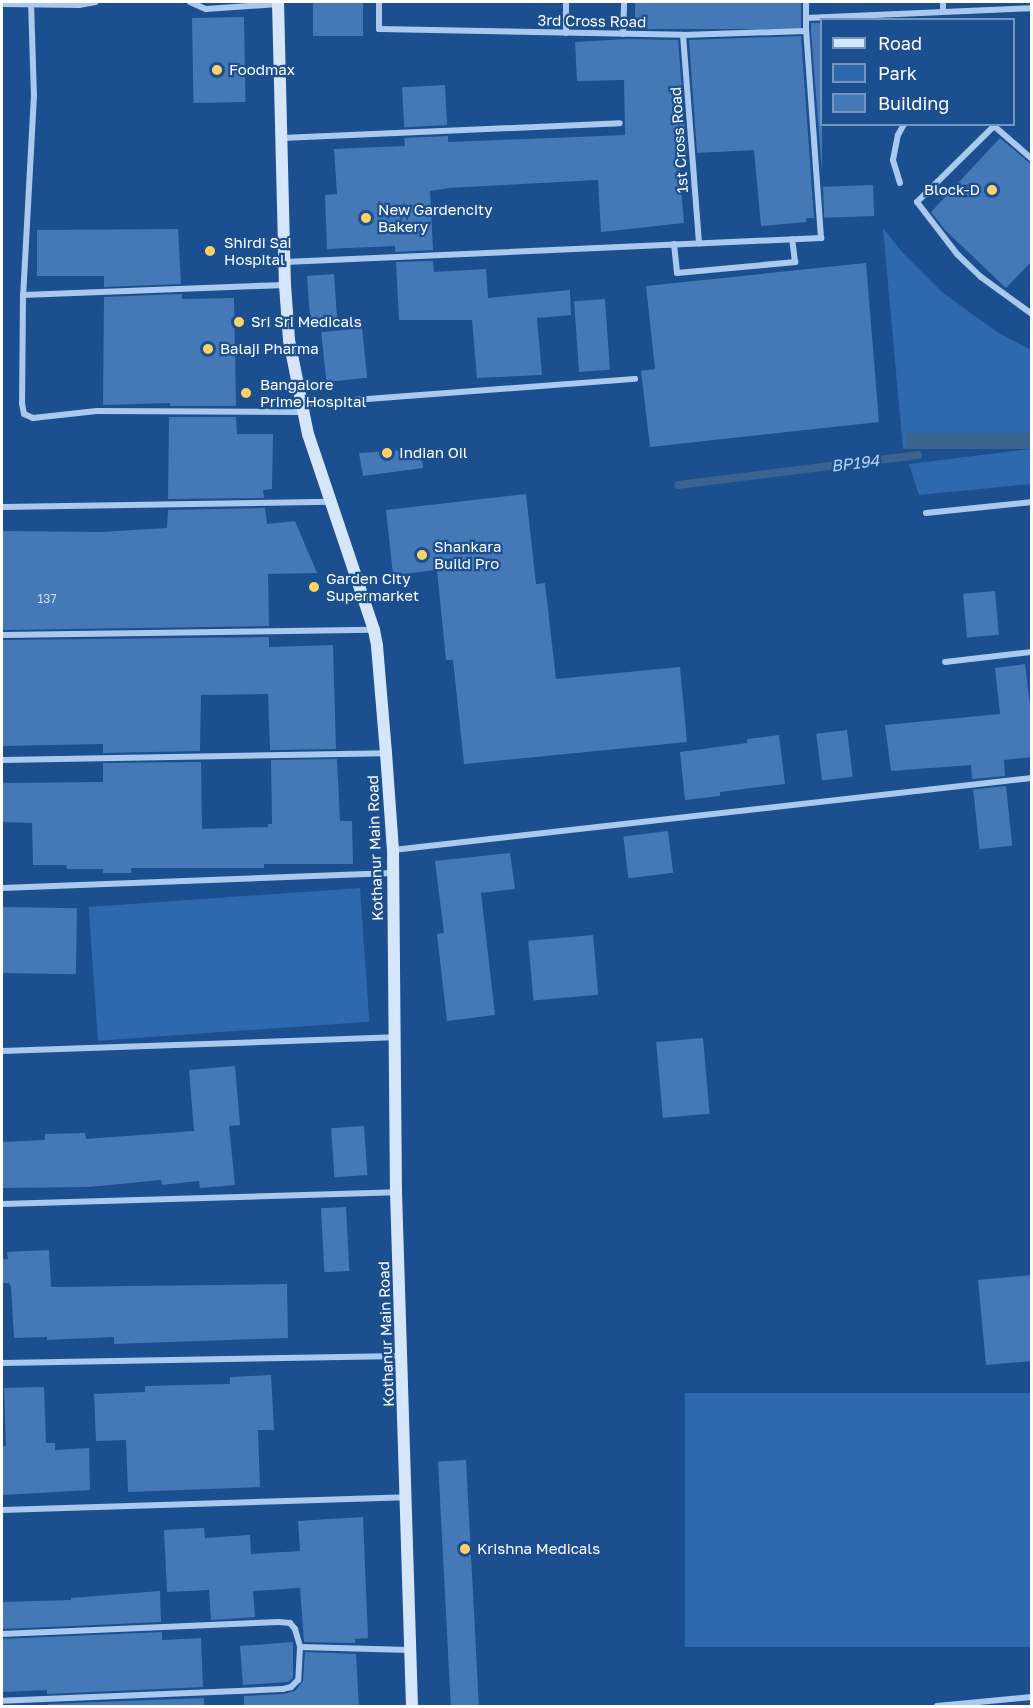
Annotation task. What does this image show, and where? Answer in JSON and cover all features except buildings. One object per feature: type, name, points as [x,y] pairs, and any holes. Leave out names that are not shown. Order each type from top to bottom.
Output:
[{"type":"main road","name":"Kothanur Main Road","points":[[278,3],[285,285],[289,340],[302,408],[374,630],[386,753],[393,850],[396,1192],[412,1707]]},
{"type":"street","points":[[2,4],[79,5],[96,2]]},
{"type":"street","points":[[190,2],[206,9],[278,3]]},
{"type":"street","name":"3rd Cross Road","points":[[379,2],[379,29],[683,35],[806,31]]},
{"type":"street","points":[[566,2],[566,33]]},
{"type":"street","points":[[623,34],[624,2]]},
{"type":"street","points":[[285,261],[821,238],[806,31],[806,2]]},
{"type":"street","points":[[943,2],[943,12]]},
{"type":"street","points":[[31,3],[34,95],[23,295],[22,403],[24,414],[33,418],[97,411],[302,408],[635,380]]},
{"type":"street","points":[[806,18],[1032,8]]},
{"type":"street","name":"1st Cross Road","points":[[683,35],[699,243]]},
{"type":"street","points":[[282,138],[620,123]]},
{"type":"street","points":[[900,183],[893,160],[896,141],[903,126]]},
{"type":"street","points":[[992,126],[917,202],[957,254],[981,277],[1032,314]]},
{"type":"street","points":[[994,126],[1032,159]]},
{"type":"street","points":[[674,244],[677,273],[795,262],[792,239]]},
{"type":"street","points":[[23,295],[285,285]]},
{"type":"street","points":[[2,507],[332,502]]},
{"type":"street","points":[[926,513],[1032,502]]},
{"type":"street","points":[[2,635],[374,630]]},
{"type":"street","points":[[945,662],[1032,652]]},
{"type":"street","points":[[2,760],[386,753]]},
{"type":"street","points":[[393,850],[1032,778]]},
{"type":"street","points":[[2,888],[393,873]]},
{"type":"street","points":[[2,1051],[394,1037]]},
{"type":"street","points":[[2,1204],[396,1192]]},
{"type":"street","points":[[2,1363],[401,1356]]},
{"type":"street","points":[[2,1510],[406,1497]]},
{"type":"street","points":[[2,1634],[279,1622],[290,1623],[295,1629],[300,1647],[298,1680],[291,1687],[283,1689],[2,1701]]},
{"type":"street","points":[[300,1647],[411,1650]]},
{"type":"street","points":[[937,1707],[1032,1697]]},
{"type":"green space","points":[[883,228],[902,252],[943,293],[997,332],[1031,350],[1031,433],[903,449]]},
{"type":"green space","points":[[1031,449],[1031,484],[919,495],[909,464]]},
{"type":"green space","points":[[360,888],[369,1022],[98,1041],[89,907]]},
{"type":"green space","points":[[685,1393],[1031,1393],[1031,1647],[685,1647]]},
{"type":"shaded area","points":[[906,433],[1031,433],[1031,449],[906,449]]},
{"type":"waterway","name":"BP194","points":[[678,485],[918,455]]},
{"type":"place","name":"Foodmax","points":[[217,70]]},
{"type":"place","name":"Block-D","points":[[992,190]]},
{"type":"place","name":"New Gardencity Bakery","points":[[366,218]]},
{"type":"place","name":"Shirdi Sai Hospital","points":[[210,251]]},
{"type":"place","name":"Sri Sri Medicals","points":[[239,322]]},
{"type":"place","name":"Balaji Pharma","points":[[208,349]]},
{"type":"place","name":"Bangalore Prime Hospital","points":[[246,393]]},
{"type":"place","name":"Indian Oil","points":[[387,453]]},
{"type":"place","name":"Shankara Build Pro","points":[[422,555]]},
{"type":"place","name":"Garden City Supermarket","points":[[314,587]]},
{"type":"place","name":"Krishna Medicals","points":[[465,1549]]}]
